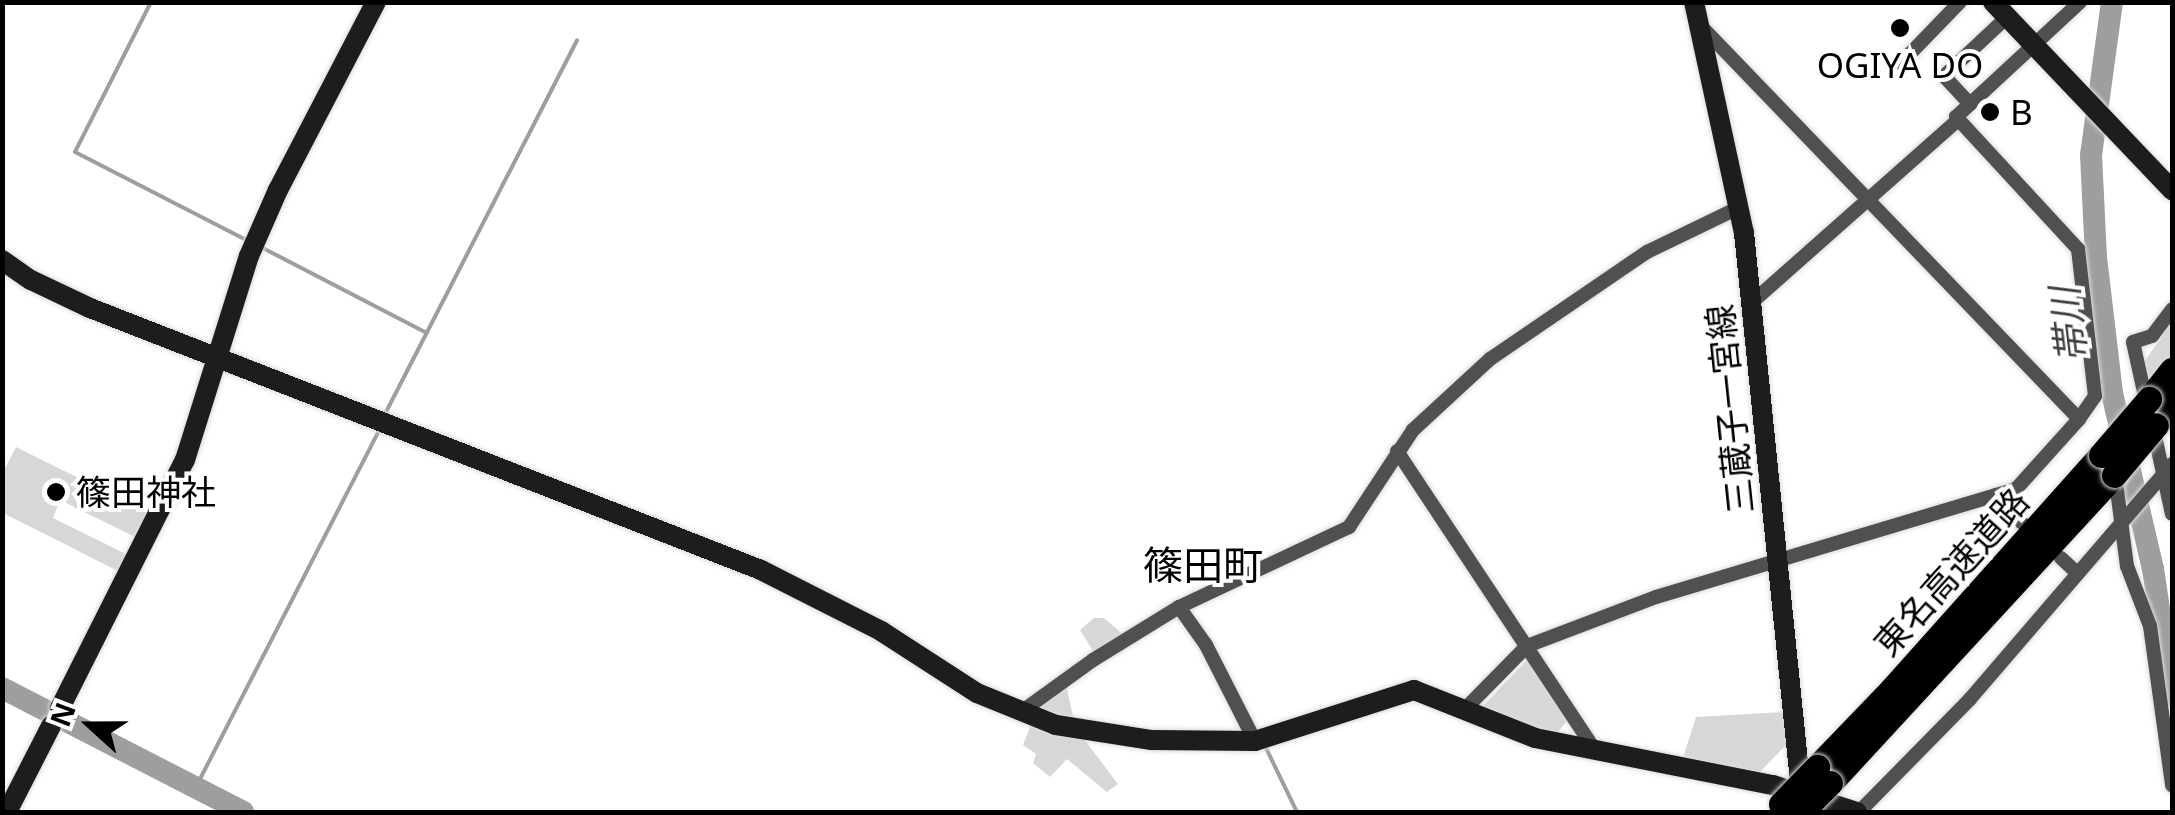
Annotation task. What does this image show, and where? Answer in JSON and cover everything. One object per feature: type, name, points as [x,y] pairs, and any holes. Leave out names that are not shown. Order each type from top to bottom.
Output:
[{"type":"highway","name":"東名高速道路","points":[[2108,465],[2156,425],[2172,370]]},
{"type":"highway","name":"東名高速道路","points":[[1792,807],[1823,775],[1908,703],[2161,402]]},
{"type":"street","points":[[7,812],[170,495],[249,256],[278,190],[376,2]]},
{"type":"street","name":"三蔵子一宮線","points":[[1694,2],[1740,206],[1779,560],[1792,807]]},
{"type":"street","points":[[1900,63],[1960,2]]},
{"type":"street","points":[[1751,303],[1958,120],[1970,104],[2080,2]]},
{"type":"street","points":[[1970,104],[1944,76],[2000,10],[2172,190]]},
{"type":"street","points":[[1699,24],[2079,419]]},
{"type":"street","points":[[1466,709],[1528,646],[1656,596],[2016,489],[2079,419],[2095,396],[2078,249],[1958,120]]},
{"type":"street","points":[[1021,712],[1092,660],[1179,607],[1350,528],[1397,451],[1490,360],[1648,252],[1740,206]]},
{"type":"street","points":[[2,260],[31,280],[90,308],[761,570],[822,598],[977,693],[1084,733],[1152,740],[1256,741],[1400,692],[1430,694],[1535,738],[1772,786],[1792,807],[1858,812],[1970,699],[2165,473]]},
{"type":"street","points":[[2172,309],[2152,336],[2133,342],[2172,514]]},
{"type":"street","points":[[1397,451],[1528,646],[1554,692],[1599,754]]},
{"type":"street","points":[[2108,465],[2127,566],[2150,626],[2172,786]]},
{"type":"street","points":[[1996,495],[2022,523]]},
{"type":"street","points":[[2062,558],[2078,573]]},
{"type":"street","points":[[1179,607],[1206,645],[1256,741]]},
{"type":"shaded area","points":[[2172,321],[2172,354],[2148,385],[2143,364]]},
{"type":"shaded area","name":"篠田神社","points":[[16,447],[149,513],[137,538],[60,500],[53,518],[128,555],[120,572],[3,513],[2,474]]},
{"type":"shaded area","points":[[1094,618],[1104,618],[1125,636],[1095,654],[1080,630]]},
{"type":"shaded area","points":[[1528,659],[1568,720],[1553,737],[1480,709]]},
{"type":"shaded area","points":[[1066,684],[1074,721],[1038,713],[1036,706]]},
{"type":"shaded area","points":[[1785,712],[1789,742],[1756,776],[1681,764],[1696,717]]},
{"type":"shaded area","points":[[1032,722],[1084,739],[1118,784],[1107,792],[1067,759],[1050,777],[1033,763],[1036,754],[1023,745]]},
{"type":"waterway","points":[[151,2],[75,152],[246,240]]},
{"type":"waterway","name":"帯川","points":[[2112,2],[2091,155],[2096,257],[2112,393],[2153,569],[2172,696]]},
{"type":"waterway","points":[[386,412],[577,40]]},
{"type":"waterway","points":[[259,246],[427,333]]},
{"type":"waterway","points":[[201,777],[379,430]]},
{"type":"waterway","points":[[2,688],[243,812]]},
{"type":"waterway","points":[[1266,748],[1297,812]]},
{"type":"place","name":"OGIYA DO","points":[[1900,28]]},
{"type":"place","name":"B","points":[[1990,112]]},
{"type":"place","name":"篠田神社","points":[[56,492]]},
{"type":"district","name":"篠田町","points":[[1203,565]]}]
